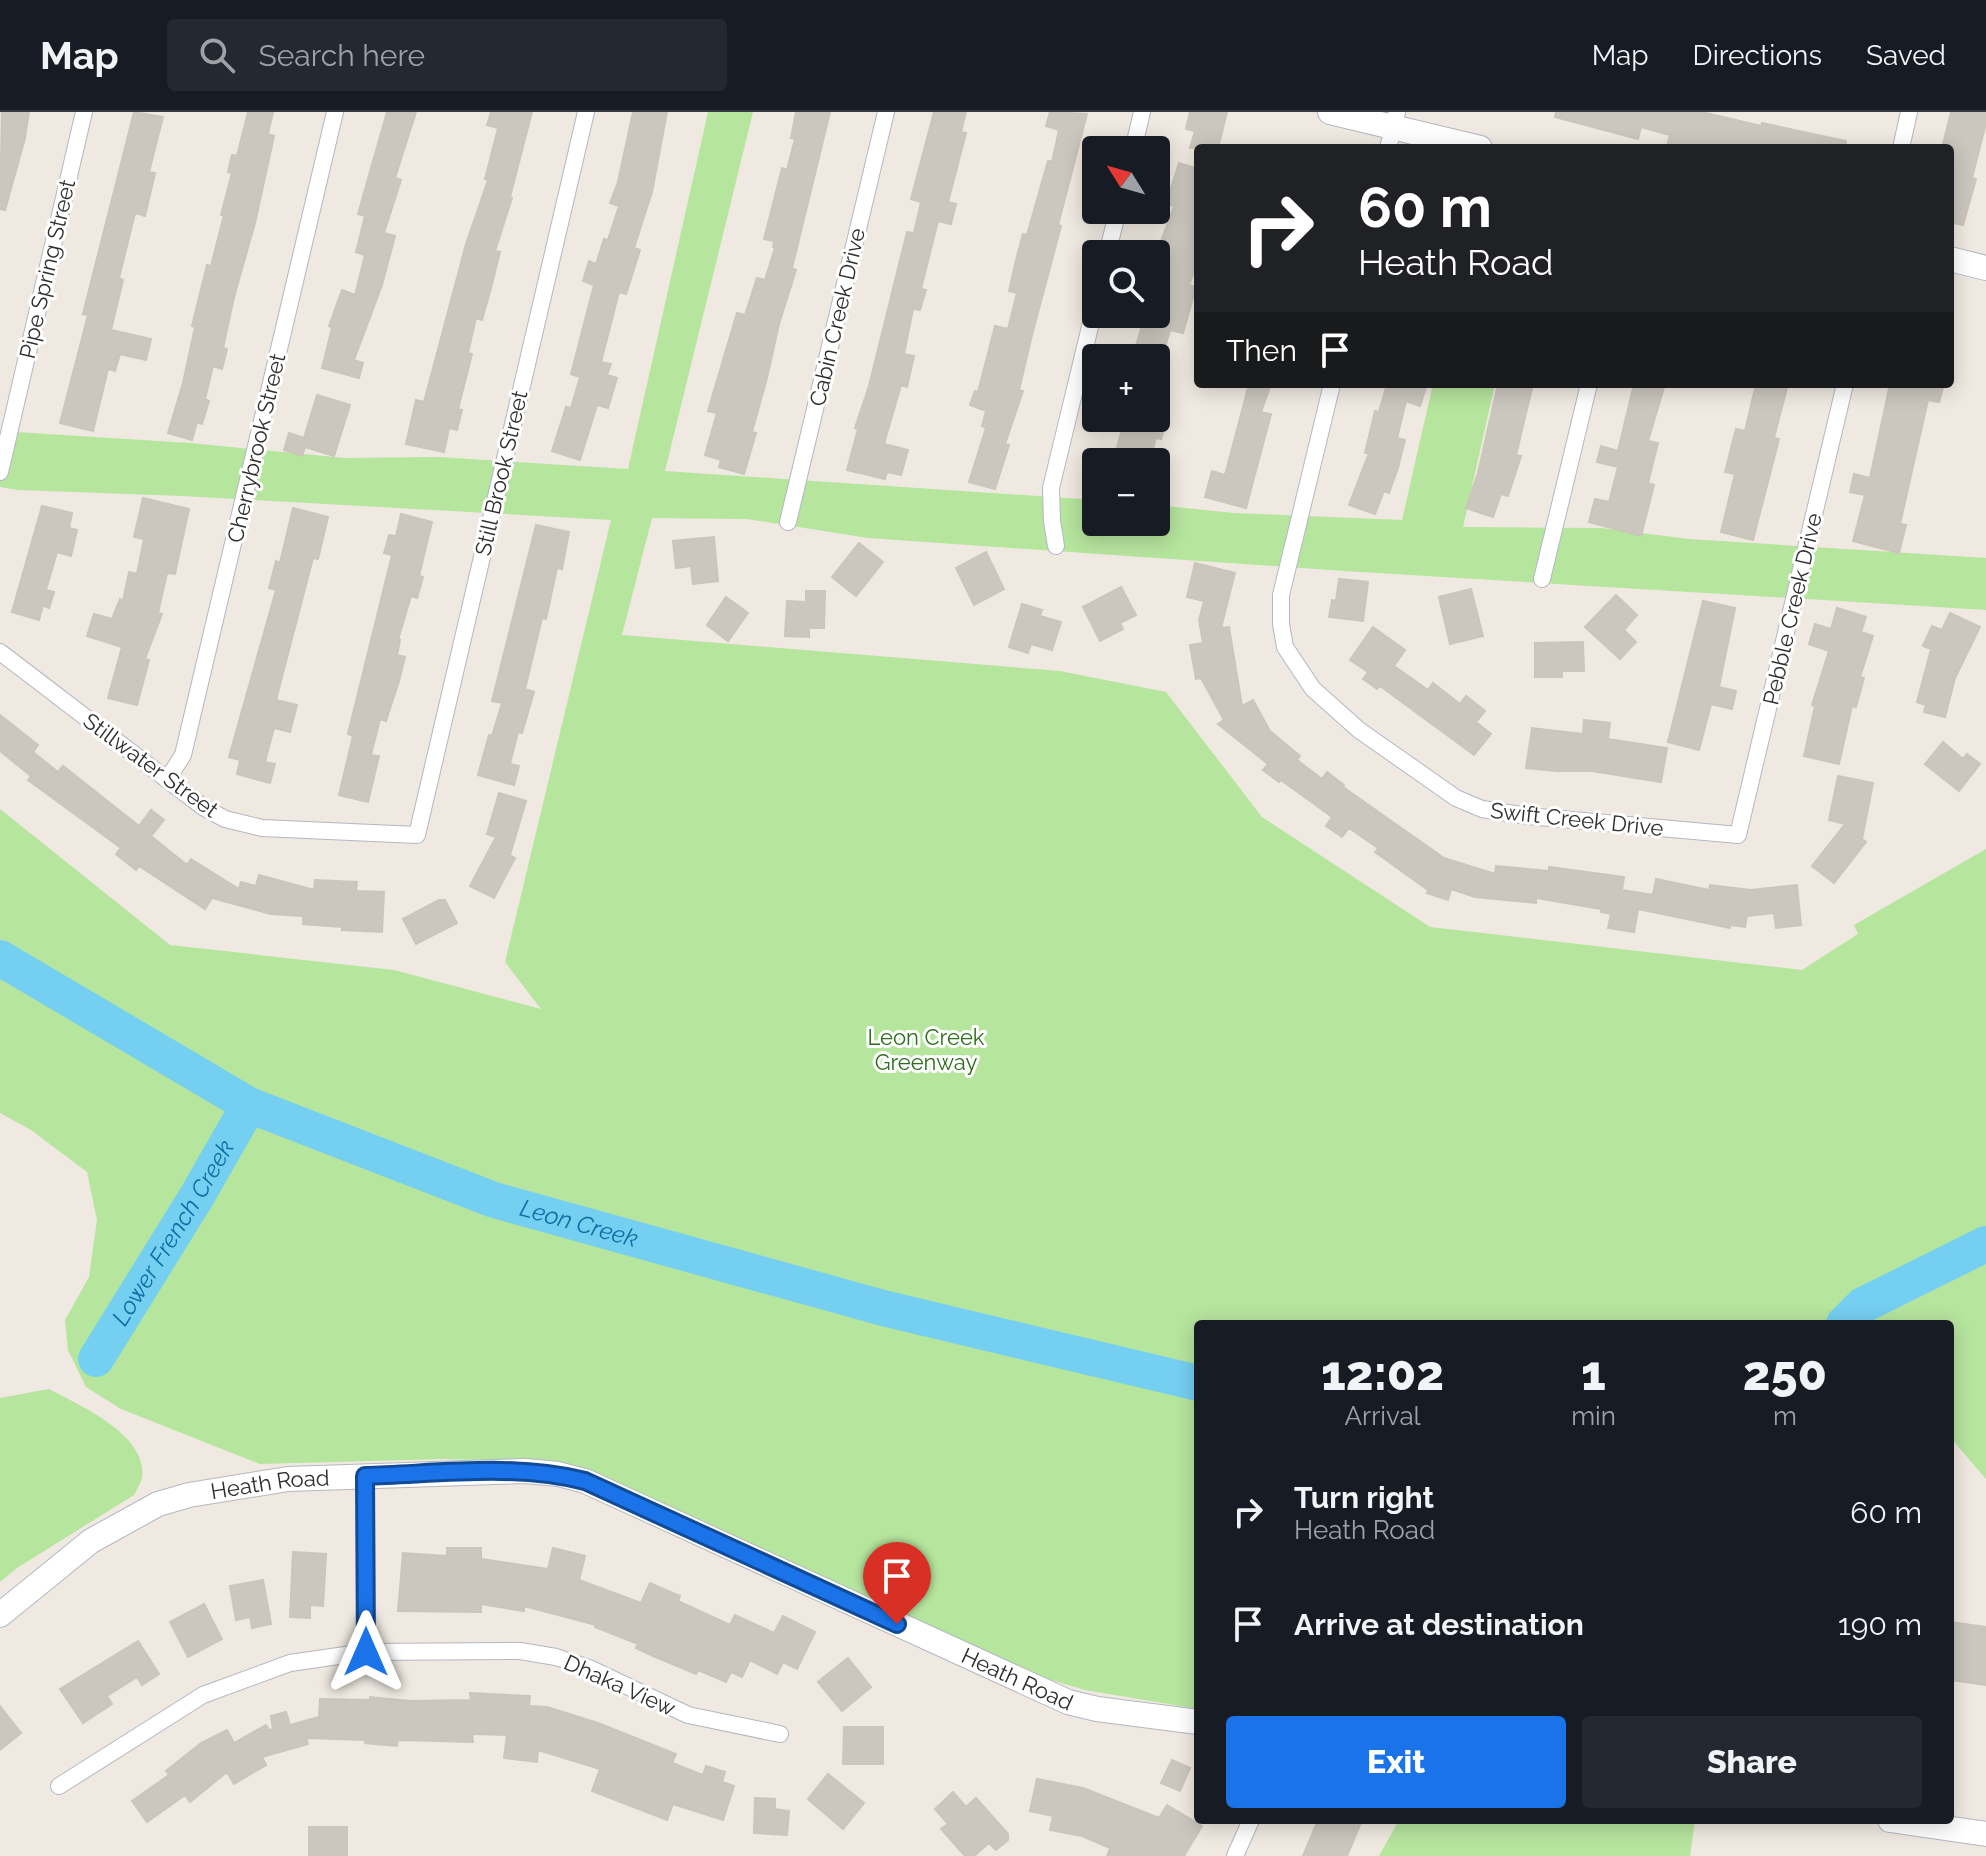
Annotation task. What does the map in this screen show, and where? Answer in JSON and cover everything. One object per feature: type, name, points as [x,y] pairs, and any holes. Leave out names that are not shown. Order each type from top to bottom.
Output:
[{"type":"street","name":"Pipe Spring Street","points":[[0,472],[84,112]]},
{"type":"street","name":"Cherrybrook Street","points":[[167,780],[183,755],[335,112]]},
{"type":"street","name":"Still Brook Street","points":[[417,835],[586,112]]},
{"type":"street","name":"Cabin Creek Drive","points":[[788,522],[886,112]]},
{"type":"street","points":[[1136,136],[1142,112]]},
{"type":"street","points":[[1330,112],[1462,144]]},
{"type":"street","points":[[1902,144],[1909,112]]},
{"type":"street","points":[[1954,260],[1986,268]]},
{"type":"street","points":[[1056,546],[1051,488],[1090,328]]},
{"type":"street","name":"Swift Creek Drive","points":[[1331,388],[1281,595],[1285,647],[1313,689],[1359,730],[1434,784],[1482,809],[1738,835]]},
{"type":"street","points":[[1542,579],[1588,388]]},
{"type":"street","name":"Pebble Creek Drive","points":[[1738,835],[1844,388]]},
{"type":"street","name":"Stillwater Street","points":[[0,652],[203,807],[225,819],[250,826],[417,835]]},
{"type":"street","name":"Heath Road","points":[[0,1615],[91,1541],[158,1504],[189,1495],[288,1479],[526,1471],[585,1481],[1068,1702],[1097,1709],[1194,1721]]},
{"type":"street","points":[[365,1476],[366,1652]]},
{"type":"street","name":"Dhaka View","points":[[59,1786],[203,1695],[290,1663],[366,1652],[520,1651],[556,1657],[589,1668],[688,1715],[780,1734]]},
{"type":"street","points":[[1235,1856],[1249,1824]]},
{"type":"street","points":[[1917,1824],[1986,1834]]},
{"type":"green space","name":"Leon Creek Greenway","points":[[708,112],[753,112],[665,471],[1082,499],[1082,536],[1170,536],[1170,506],[1234,513],[1402,520],[1432,388],[1494,388],[1463,527],[1601,528],[1689,539],[1986,558],[1986,610],[868,538],[747,519],[652,518],[622,635],[1060,671],[1166,692],[1262,817],[1430,927],[1802,970],[1858,934],[1854,925],[1986,849],[1986,1479],[1954,1442],[1954,1320],[1194,1320],[1194,1708],[1085,1690],[1041,1677],[561,1462],[445,1459],[260,1464],[121,1409],[86,1387],[68,1350],[65,1320],[89,1277],[97,1220],[87,1172],[31,1130],[0,1113],[0,809],[170,945],[394,970],[541,1009],[505,962],[611,520],[18,490],[0,487],[0,431],[190,443],[345,458],[439,457],[628,469]]},
{"type":"green space","points":[[49,1389],[93,1413],[123,1435],[141,1462],[141,1479],[134,1495],[17,1568],[0,1582],[0,1398]]},
{"type":"green space","points":[[1397,1824],[1694,1824],[1690,1856],[1379,1856]]},
{"type":"building","points":[[2,112],[29,112],[5,210],[0,209]]},
{"type":"building","points":[[134,112],[163,117],[149,172],[155,173],[145,216],[135,213],[119,278],[123,280],[111,330],[151,339],[146,360],[120,354],[115,371],[108,369],[93,431],[60,423],[88,315],[83,314]]},
{"type":"building","points":[[248,112],[273,112],[268,134],[274,136],[255,223],[234,297],[223,348],[227,349],[222,369],[213,366],[205,399],[209,401],[202,424],[197,422],[192,440],[168,433],[183,383],[195,327],[192,326],[207,265],[211,266],[224,215],[221,215],[232,173],[228,172],[232,155],[237,156]]},
{"type":"building","points":[[387,112],[416,112],[395,178],[401,180],[384,233],[395,236],[382,285],[354,360],[363,363],[359,378],[322,368],[332,328],[329,326],[342,290],[355,295],[365,255],[356,252],[365,216],[358,214]]},
{"type":"building","points":[[491,112],[532,112],[512,198],[495,251],[500,252],[491,288],[482,320],[476,318],[468,353],[472,354],[458,409],[462,410],[457,430],[449,428],[444,452],[406,444],[416,400],[424,402],[466,244],[488,180],[485,179],[498,128],[487,125]]},
{"type":"building","points":[[633,112],[667,112],[652,192],[634,248],[640,250],[626,294],[619,292],[601,362],[611,364],[607,375],[617,378],[608,408],[597,405],[580,460],[552,451],[566,407],[571,408],[580,377],[571,374],[594,285],[583,281],[589,261],[596,264],[604,239],[608,240],[619,206],[610,203],[618,182]]},
{"type":"building","points":[[796,112],[830,112],[792,268],[796,270],[779,324],[744,474],[719,467],[721,460],[705,455],[717,413],[708,411],[737,313],[745,315],[757,278],[765,280],[775,248],[774,241],[764,239],[782,168],[787,170],[795,139],[791,138]]},
{"type":"building","points":[[934,112],[966,112],[961,132],[966,133],[948,202],[956,204],[951,224],[938,221],[921,289],[926,290],[920,310],[913,309],[904,354],[914,356],[907,387],[901,385],[884,444],[908,450],[901,475],[887,472],[885,479],[847,470],[858,429],[855,428],[869,386],[907,232],[914,233],[921,202],[911,199]]},
{"type":"building","points":[[1050,112],[1087,114],[1019,390],[1023,391],[1005,444],[1009,445],[995,489],[969,482],[986,428],[982,426],[986,411],[970,405],[975,391],[978,392],[995,326],[1008,329],[1017,293],[1009,291],[1016,260],[1023,234],[1027,235],[1048,161],[1052,162],[1059,130],[1046,126]]},
{"type":"building","points":[[1190,112],[1227,112],[1219,144],[1194,144],[1194,148],[1190,148],[1195,131],[1186,129]]},
{"type":"building","points":[[1556,112],[1702,112],[1846,141],[1846,144],[1668,144],[1670,135],[1641,127],[1638,139],[1555,117]]},
{"type":"building","points":[[1951,112],[1986,112],[1972,178],[1976,179],[1963,225],[1954,223],[1954,144],[1943,144]]},
{"type":"building","points":[[1179,163],[1194,168],[1194,272],[1189,285],[1194,286],[1194,294],[1183,333],[1170,330],[1166,344],[1136,344],[1142,328],[1170,328],[1170,240],[1162,240],[1170,224],[1174,206],[1170,205],[1170,191]]},
{"type":"building","points":[[1248,388],[1270,388],[1261,412],[1271,414],[1246,508],[1205,497],[1212,471],[1225,475]]},
{"type":"building","points":[[1386,388],[1426,388],[1420,406],[1406,401],[1397,438],[1405,440],[1398,468],[1389,493],[1384,491],[1375,514],[1349,505],[1369,453],[1365,453],[1375,411],[1379,412]]},
{"type":"building","points":[[1497,388],[1532,388],[1516,455],[1521,456],[1508,496],[1501,494],[1493,517],[1466,508],[1478,473]]},
{"type":"building","points":[[1633,388],[1664,388],[1648,441],[1658,443],[1648,483],[1654,485],[1641,536],[1589,522],[1595,499],[1609,502],[1618,467],[1597,462],[1601,446],[1618,451]]},
{"type":"building","points":[[1755,388],[1787,388],[1774,438],[1779,439],[1753,540],[1721,532],[1735,474],[1725,472],[1736,429],[1745,431]]},
{"type":"building","points":[[1889,388],[1943,388],[1939,402],[1928,400],[1900,524],[1906,525],[1899,553],[1853,541],[1865,495],[1850,492],[1854,474],[1870,478]]},
{"type":"building","points":[[317,395],[350,405],[334,456],[305,447],[302,456],[284,450],[289,433],[304,438]]},
{"type":"building","points":[[1121,432],[1163,432],[1161,439],[1156,438],[1153,448],[1117,448]]},
{"type":"building","points":[[143,498],[189,509],[175,574],[167,573],[158,613],[162,614],[145,659],[149,660],[137,705],[108,698],[122,647],[87,636],[94,614],[112,619],[120,599],[123,601],[129,572],[137,574],[144,539],[134,537]]},
{"type":"building","points":[[42,506],[72,513],[69,528],[77,530],[71,556],[57,552],[46,590],[54,592],[49,608],[43,605],[39,620],[12,612]]},
{"type":"building","points":[[293,508],[328,517],[318,559],[313,558],[276,700],[297,705],[290,732],[274,728],[265,762],[275,764],[270,783],[237,774],[240,760],[229,757],[276,590],[269,588],[276,561],[280,563]]},
{"type":"building","points":[[401,514],[432,522],[417,598],[411,596],[398,640],[397,655],[405,657],[399,681],[386,721],[380,719],[371,755],[379,756],[368,802],[339,795],[353,736],[348,734],[392,555],[384,553],[389,535],[396,536]]},
{"type":"building","points":[[536,525],[569,532],[562,569],[557,568],[546,619],[542,618],[525,689],[534,692],[522,733],[518,732],[510,764],[519,766],[514,785],[478,775],[502,703],[492,701]]},
{"type":"building","points":[[714,537],[718,581],[693,584],[691,566],[676,568],[673,541]]},
{"type":"building","points":[[859,543],[883,562],[856,596],[832,577]]},
{"type":"building","points":[[986,552],[1004,589],[974,605],[956,568]]},
{"type":"building","points":[[1195,563],[1235,573],[1221,628],[1229,627],[1242,706],[1253,700],[1270,731],[1300,756],[1297,760],[1322,779],[1327,772],[1343,787],[1444,858],[1495,874],[1496,866],[1549,871],[1549,867],[1624,877],[1622,890],[1653,895],[1656,879],[1709,890],[1710,885],[1751,890],[1797,885],[1801,925],[1776,928],[1774,913],[1747,916],[1745,927],[1730,925],[1730,928],[1638,909],[1634,932],[1608,928],[1611,914],[1601,912],[1601,909],[1536,898],[1536,903],[1475,897],[1451,889],[1448,900],[1427,893],[1428,890],[1375,852],[1378,848],[1349,828],[1342,837],[1326,826],[1332,817],[1263,770],[1268,764],[1218,724],[1224,720],[1201,678],[1196,679],[1190,645],[1203,643],[1199,620],[1204,601],[1187,597]]},
{"type":"building","points":[[1339,579],[1368,582],[1363,621],[1329,617],[1332,600],[1336,601]]},
{"type":"building","points":[[1121,587],[1136,615],[1120,623],[1123,629],[1100,641],[1083,607]]},
{"type":"building","points":[[1471,589],[1483,636],[1450,644],[1439,597]]},
{"type":"building","points":[[806,591],[825,591],[824,628],[809,628],[809,637],[785,636],[787,601],[806,602]]},
{"type":"building","points":[[1616,595],[1637,615],[1624,630],[1636,642],[1620,659],[1585,627]]},
{"type":"building","points":[[726,597],[748,613],[728,641],[707,625]]},
{"type":"building","points":[[1703,601],[1735,608],[1719,687],[1736,691],[1732,709],[1711,704],[1699,750],[1668,742]]},
{"type":"building","points":[[1022,604],[1042,610],[1040,616],[1061,622],[1052,650],[1031,644],[1028,653],[1009,647]]},
{"type":"building","points":[[1837,608],[1866,617],[1861,632],[1873,636],[1839,764],[1804,756],[1815,706],[1812,705],[1829,651],[1809,644],[1815,624],[1831,629]]},
{"type":"building","points":[[1950,613],[1980,627],[1955,678],[1945,717],[1924,712],[1926,705],[1917,702],[1931,649],[1923,646],[1932,626],[1942,630]]},
{"type":"building","points":[[1373,627],[1405,650],[1394,666],[1428,690],[1433,683],[1460,704],[1466,696],[1485,711],[1476,722],[1491,734],[1474,755],[1380,686],[1377,689],[1363,679],[1368,672],[1350,660]]},
{"type":"building","points":[[1583,642],[1584,671],[1562,671],[1562,677],[1535,677],[1535,643]]},
{"type":"building","points":[[0,715],[38,745],[33,752],[58,772],[63,766],[139,826],[151,810],[164,820],[151,836],[187,865],[191,859],[239,889],[241,882],[256,886],[259,875],[314,890],[315,880],[357,882],[356,891],[384,892],[382,932],[303,924],[303,916],[271,914],[212,898],[205,909],[139,866],[136,870],[116,854],[121,848],[28,780],[31,776],[0,751]]},
{"type":"building","points":[[1584,720],[1610,723],[1608,739],[1667,748],[1661,782],[1592,771],[1526,768],[1532,728],[1583,734]]},
{"type":"building","points":[[1943,742],[1963,759],[1967,754],[1980,764],[1959,791],[1925,764]]},
{"type":"building","points":[[1838,776],[1873,783],[1862,839],[1866,842],[1834,883],[1812,866],[1845,824],[1829,820]]},
{"type":"building","points":[[499,793],[526,801],[510,855],[515,858],[494,898],[470,886],[496,837],[487,834]]},
{"type":"building","points":[[439,900],[445,900],[457,923],[416,944],[403,919]]},
{"type":"building","points":[[447,1548],[481,1548],[481,1559],[548,1569],[553,1548],[585,1556],[579,1580],[641,1603],[650,1583],[680,1596],[678,1601],[730,1625],[735,1615],[774,1633],[783,1616],[815,1632],[797,1669],[783,1662],[777,1674],[750,1660],[742,1677],[731,1672],[726,1682],[698,1670],[696,1674],[653,1656],[636,1648],[638,1644],[596,1625],[524,1606],[524,1611],[481,1604],[481,1612],[398,1611],[403,1553],[447,1556]]},
{"type":"building","points":[[293,1552],[326,1554],[323,1606],[310,1605],[310,1618],[290,1617]]},
{"type":"building","points":[[263,1580],[271,1624],[252,1628],[250,1617],[236,1620],[230,1586]]},
{"type":"building","points":[[204,1604],[222,1639],[188,1657],[170,1622]]},
{"type":"building","points":[[1954,1623],[1986,1627],[1986,1685],[1954,1681]]},
{"type":"building","points":[[138,1641],[159,1674],[142,1685],[137,1677],[107,1696],[112,1704],[83,1723],[60,1689]]},
{"type":"building","points":[[848,1658],[871,1687],[842,1711],[818,1682]]},
{"type":"building","points":[[470,1693],[530,1696],[529,1706],[547,1707],[598,1723],[676,1754],[672,1763],[703,1775],[706,1766],[725,1772],[722,1782],[734,1786],[723,1820],[673,1804],[667,1820],[592,1791],[600,1769],[538,1750],[537,1762],[504,1758],[507,1735],[472,1734],[473,1742],[398,1740],[397,1746],[365,1743],[366,1740],[306,1738],[308,1744],[262,1757],[266,1765],[234,1784],[227,1772],[190,1802],[185,1795],[147,1822],[132,1801],[169,1775],[166,1771],[201,1743],[227,1730],[234,1743],[266,1725],[269,1730],[273,1729],[271,1716],[286,1712],[290,1725],[319,1717],[320,1699],[471,1700]]},
{"type":"building","points":[[0,1706],[21,1733],[0,1750]]},
{"type":"building","points":[[844,1727],[883,1727],[883,1764],[843,1764]]},
{"type":"building","points":[[1172,1760],[1190,1768],[1180,1791],[1161,1783]]},
{"type":"building","points":[[828,1774],[864,1803],[843,1829],[808,1799]]},
{"type":"building","points":[[1037,1779],[1083,1788],[1159,1818],[1167,1805],[1194,1824],[1202,1826],[1184,1856],[1107,1856],[1110,1848],[1082,1836],[1050,1830],[1053,1816],[1030,1811]]},
{"type":"building","points":[[953,1792],[966,1807],[976,1798],[1008,1834],[1008,1840],[996,1850],[989,1843],[974,1856],[965,1856],[941,1829],[948,1824],[935,1809]]},
{"type":"building","points":[[755,1798],[775,1799],[775,1809],[789,1811],[787,1835],[754,1833]]},
{"type":"building","points":[[1316,1824],[1360,1824],[1347,1856],[1303,1856]]},
{"type":"building","points":[[309,1827],[347,1827],[347,1856],[309,1856]]},
{"type":"waterway","name":"Leon Creek","points":[[0,958],[249,1105],[494,1200],[883,1308],[1194,1382]]},
{"type":"waterway","name":"Lower French Creek","points":[[96,1359],[197,1196],[249,1105]]},
{"type":"waterway","name":"Leon Creek","points":[[1848,1320],[1863,1305],[1986,1244]]},
{"type":"route","points":[[366,1652],[365,1476],[526,1471],[585,1481],[897,1624]]}]
